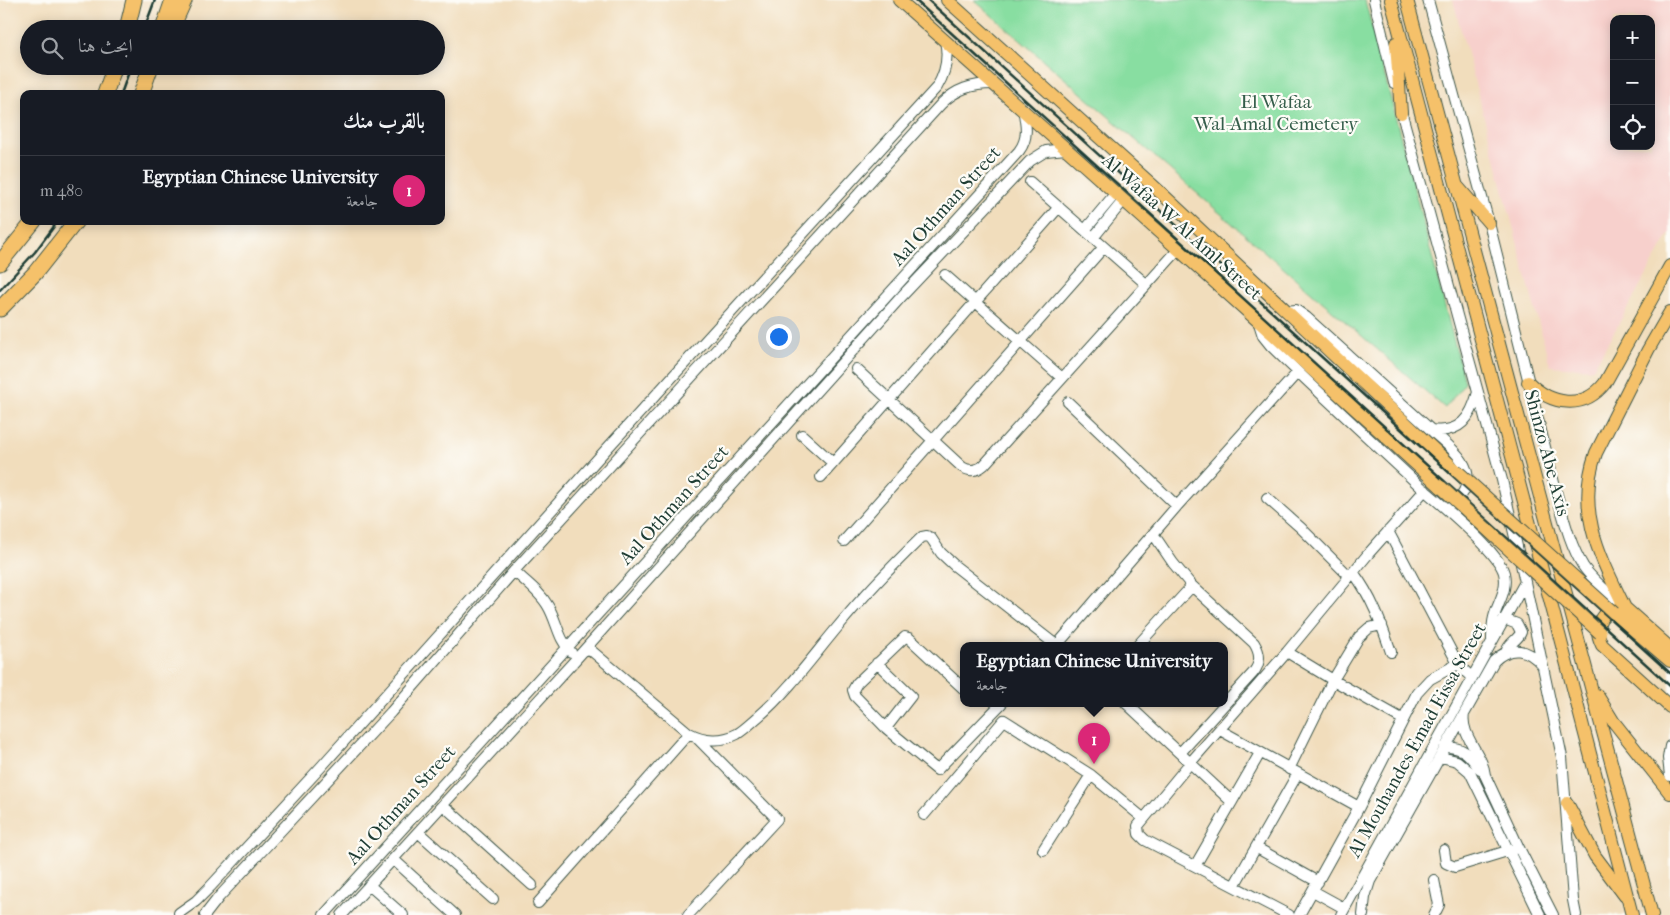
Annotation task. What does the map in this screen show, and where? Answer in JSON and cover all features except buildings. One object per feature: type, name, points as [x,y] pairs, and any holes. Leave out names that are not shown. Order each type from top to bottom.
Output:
[{"type":"highway","points":[[129,20],[134,0]]},
{"type":"highway","points":[[166,20],[173,0]]},
{"type":"highway","points":[[106,90],[112,75]]},
{"type":"highway","points":[[143,89],[148,75]]},
{"type":"highway","points":[[0,264],[31,225]]},
{"type":"highway","points":[[0,309],[35,273],[73,225]]},
{"type":"main road","points":[[131,20],[141,0]]},
{"type":"main road","points":[[177,20],[186,0]]},
{"type":"main road","name":"Al Wafaa W Al Aml Street","points":[[899,0],[1258,320]]},
{"type":"main road","name":"Al Wafaa W Al Aml Street","points":[[947,0],[1161,193],[1286,311]]},
{"type":"main road","name":"Shinzo Abe Axis","points":[[1391,0],[1557,624],[1632,915]]},
{"type":"main road","name":"Shinzo Abe Axis","points":[[1407,0],[1652,915]]},
{"type":"main road","points":[[1394,13],[1401,113]]},
{"type":"main road","points":[[143,89],[150,75]]},
{"type":"main road","points":[[1455,183],[1489,223]]},
{"type":"main road","points":[[1528,382],[1538,392],[1552,399],[1567,402],[1586,399],[1596,392],[1605,383],[1670,266]]},
{"type":"main road","points":[[1286,311],[1456,470],[1619,610],[1670,648]]},
{"type":"main road","points":[[1670,312],[1648,350],[1596,453],[1588,484],[1587,500],[1598,548],[1619,610],[1670,661]]},
{"type":"main road","points":[[1258,320],[1670,696]]},
{"type":"main road","points":[[1629,339],[1648,350]]},
{"type":"main road","points":[[1619,610],[1616,608],[1608,611],[1601,618],[1597,627],[1602,645],[1670,707]]},
{"type":"main road","points":[[1589,682],[1613,721],[1670,793]]},
{"type":"main road","points":[[1567,803],[1595,856],[1627,899]]},
{"type":"street","points":[[1374,0],[1401,113],[1502,480],[1544,667],[1562,757],[1567,803],[1570,868],[1576,915]]},
{"type":"street","points":[[1428,0],[1489,223],[1528,382],[1568,532],[1583,566],[1619,610]]},
{"type":"street","points":[[176,914],[196,901],[210,888],[602,454],[924,102],[941,80],[944,73],[947,58],[945,41]]},
{"type":"street","points":[[941,80],[950,82],[954,87],[954,93]]},
{"type":"street","points":[[205,915],[225,890],[391,712],[514,571],[612,463],[941,104],[954,93],[976,85],[993,84]]},
{"type":"street","name":"Aal Othman Street","points":[[324,915],[1023,146],[1027,129],[1023,109]]},
{"type":"street","points":[[1023,146],[1032,150],[1035,157]]},
{"type":"street","name":"Aal Othman Street","points":[[346,914],[369,885],[587,647],[902,296],[1035,157],[1052,150],[1066,149]]},
{"type":"street","points":[[1030,182],[1146,284]]},
{"type":"street","points":[[1085,230],[1098,215],[1119,197]]},
{"type":"street","points":[[1094,238],[1106,222],[1119,197]]},
{"type":"street","points":[[820,478],[1059,207]]},
{"type":"street","points":[[1098,215],[1106,222]]},
{"type":"street","points":[[844,542],[1104,247]]},
{"type":"street","points":[[856,369],[962,467],[971,471],[980,468],[1178,250]]},
{"type":"street","points":[[945,275],[1062,378]]},
{"type":"street","name":"Al Wafaa W Al Aml Street","points":[[1286,311],[1296,310],[1306,317],[1460,457],[1468,475],[1466,488],[1453,503],[1442,505]]},
{"type":"street","name":"Al Wafaa W Al Aml Street","points":[[1258,320],[1263,336],[1298,372],[1442,505],[1499,562],[1505,584],[1494,616],[1492,640]]},
{"type":"street","points":[[1060,642],[1154,535],[1177,506],[1298,372]]},
{"type":"street","points":[[1430,430],[1444,431],[1460,424],[1472,411],[1478,391]]},
{"type":"street","points":[[1068,402],[1177,506]]},
{"type":"street","points":[[802,435],[833,463]]},
{"type":"street","points":[[602,454],[612,463]]},
{"type":"street","points":[[1289,915],[1141,838],[1138,826],[1424,490]]},
{"type":"street","points":[[1267,498],[1351,574],[1370,598],[1382,625],[1390,652]]},
{"type":"street","points":[[1388,531],[1458,664],[1472,677]]},
{"type":"street","points":[[1154,535],[1192,586],[1258,648],[1260,662],[1254,673],[1228,701]]},
{"type":"street","points":[[691,734],[704,739],[720,739],[736,734],[746,728],[778,699],[854,607],[924,536],[931,538],[941,553],[955,566],[1053,642]]},
{"type":"street","points":[[514,571],[543,599],[552,613],[559,635],[577,658]]},
{"type":"street","name":"Al Mouhandes Emad Eissa Street","points":[[1342,912],[1525,582]]},
{"type":"street","points":[[1141,642],[1192,586]]},
{"type":"street","points":[[1504,619],[1517,624],[1520,632],[1518,637],[1508,645],[1506,652]]},
{"type":"street","points":[[1234,886],[1257,848],[1294,771],[1333,680],[1363,632],[1382,625]]},
{"type":"street","points":[[951,783],[886,728],[856,696],[853,690],[857,683],[905,637],[909,638],[960,685]]},
{"type":"street","points":[[587,647],[691,734],[777,819],[688,915]]},
{"type":"street","points":[[1287,652],[1402,719]]},
{"type":"street","name":"Al Mouhandes Emad Eissa Street","points":[[1363,915],[1365,897],[1370,881],[1494,661],[1506,652],[1527,652],[1536,657],[1544,667]]},
{"type":"street","points":[[877,663],[911,696],[886,728]]},
{"type":"street","points":[[1299,915],[1359,807],[1402,719],[1417,693],[1424,684],[1458,664]]},
{"type":"street","points":[[937,770],[998,707]]},
{"type":"street","points":[[1130,707],[1232,802]]},
{"type":"street","points":[[1180,753],[1223,707]]},
{"type":"street","points":[[1464,714],[1464,726],[1482,764],[1540,915]]},
{"type":"street","points":[[924,815],[1004,720],[1091,775],[1143,818]]},
{"type":"street","points":[[1220,730],[1359,807]]},
{"type":"street","points":[[538,904],[691,734]]},
{"type":"street","points":[[1670,746],[1668,758],[1670,776]]},
{"type":"street","points":[[1445,747],[1457,748],[1466,752],[1485,774]]},
{"type":"street","points":[[1195,866],[1260,753]]},
{"type":"street","points":[[1441,757],[1457,760],[1470,772],[1553,915]]},
{"type":"street","points":[[1043,850],[1091,775]]},
{"type":"street","points":[[443,805],[532,885]]},
{"type":"street","points":[[418,832],[493,898]]},
{"type":"street","points":[[1257,848],[1316,886],[1342,912]]},
{"type":"street","points":[[1444,850],[1446,863],[1452,866],[1514,849]]},
{"type":"street","points":[[393,859],[455,915]]},
{"type":"street","points":[[1434,880],[1439,905],[1434,915]]},
{"type":"street","points":[[369,885],[403,915]]},
{"type":"street","points":[[176,914],[188,912],[194,915]]},
{"type":"shaded area","points":[[1453,0],[1670,0],[1670,233],[1593,369],[1550,366]]},
{"type":"green space","name":"El Wafaa Wal-Amal Cemetery","points":[[974,0],[1365,0],[1465,383],[1445,408]]},
{"type":"railway","points":[[147,20],[155,0]]},
{"type":"railway","points":[[915,0],[1670,686]]},
{"type":"railway","points":[[928,0],[1670,673]]},
{"type":"railway","points":[[122,90],[128,75]]},
{"type":"railway","points":[[0,290],[35,252],[55,225]]},
{"type":"place","name":"Egyptian Chinese University","points":[[1094,764]]}]
